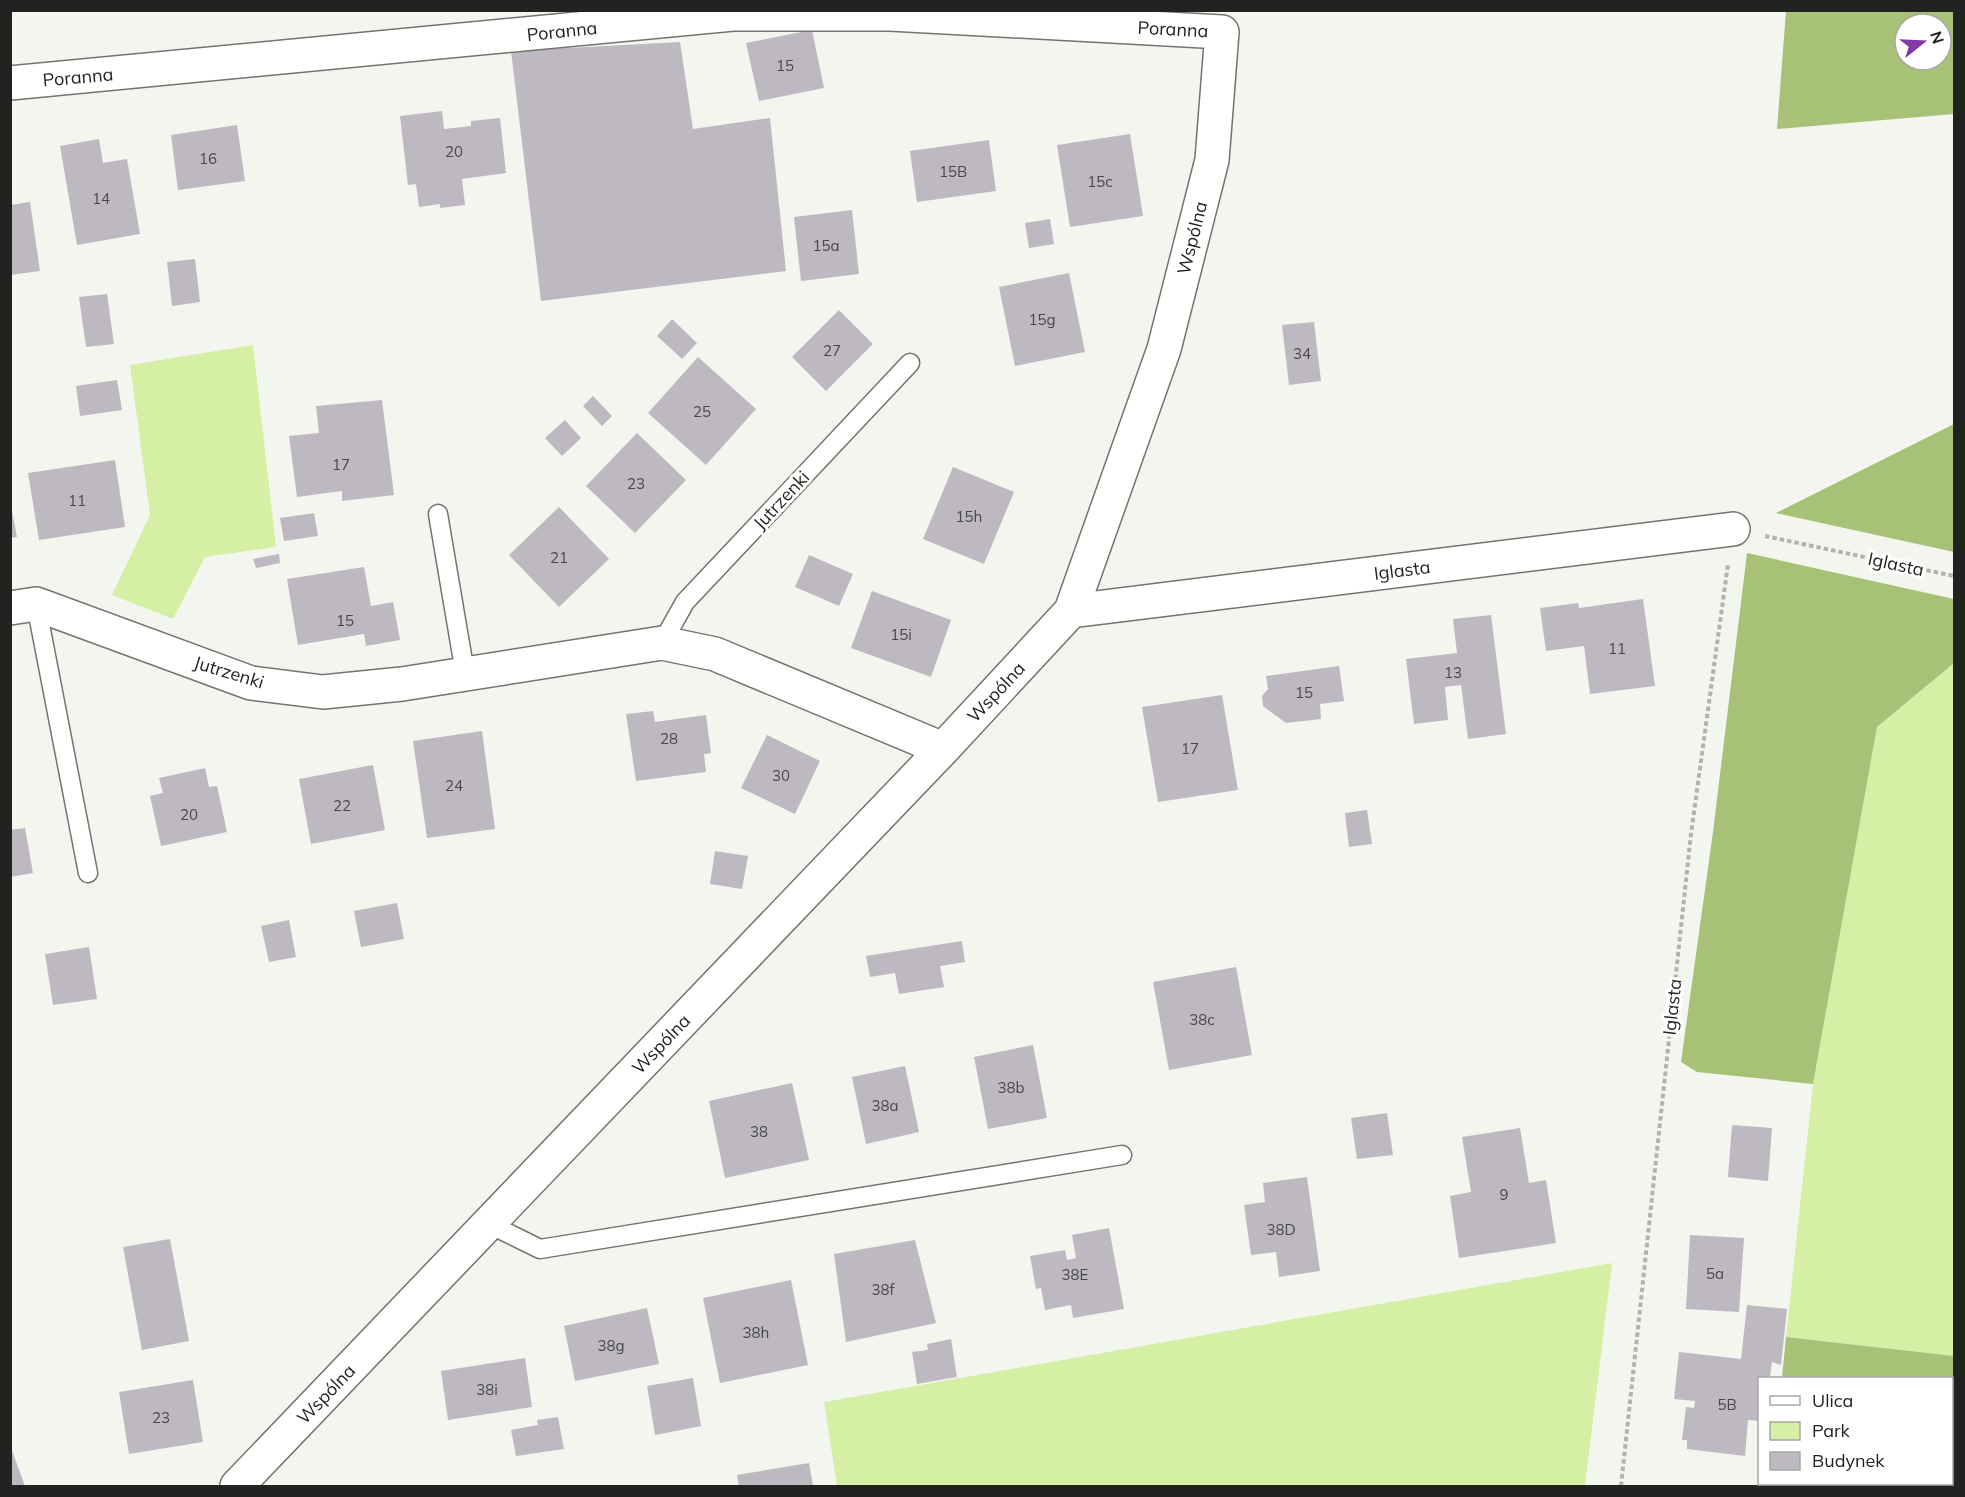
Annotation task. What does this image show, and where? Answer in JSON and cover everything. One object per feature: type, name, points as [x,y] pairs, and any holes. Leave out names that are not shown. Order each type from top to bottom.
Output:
[{"type":"street","name":"Poranna","points":[[10,83],[734,14],[890,14],[1221,21]]},
{"type":"street","name":"Wspólna","points":[[237,1486],[943,749],[1071,611],[1164,349],[1212,160],[1221,21]]},
{"type":"street","name":"Iglasta","points":[[1071,611],[1733,530]]},
{"type":"street","name":"Jutrzenki","points":[[23,606],[251,683],[323,692],[402,684],[662,643],[715,654],[943,749]]},
{"type":"lane","name":"Jutrzenki","points":[[662,643],[685,602],[910,363]]},
{"type":"lane","points":[[438,514],[465,673]]},
{"type":"lane","name":"Jutrzenki","points":[[23,606],[88,873]]},
{"type":"lane","points":[[489,1224],[540,1249],[1122,1155]]},
{"type":"path","name":"Iglasta","points":[[1621,1486],[1691,834],[1733,530],[1954,576]]},
{"type":"green space","points":[[1786,11],[1954,11],[1954,114],[1777,129]]},
{"type":"green space","points":[[253,345],[276,547],[205,557],[173,619],[112,595],[150,515],[130,365]]},
{"type":"green space","points":[[1954,424],[1954,552],[1776,513]]},
{"type":"green space","points":[[1747,553],[1954,599],[1954,663],[1877,727],[1813,1084],[1697,1072],[1681,1062],[1713,832]]},
{"type":"green space","points":[[1954,663],[1954,1356],[1786,1337],[1813,1084],[1877,727]]},
{"type":"green space","points":[[1612,1263],[1585,1486],[837,1486],[824,1402]]},
{"type":"green space","points":[[1786,1337],[1954,1356],[1954,1486],[1772,1486],[1953,1485],[1953,1377],[1782,1377]]},
{"type":"building","points":[[812,30],[824,88],[759,101],[746,43]]},
{"type":"building","points":[[680,42],[693,129],[770,118],[786,271],[541,301],[511,51]]},
{"type":"building","points":[[442,111],[444,129],[471,126],[471,121],[500,118],[506,173],[462,179],[465,205],[440,208],[440,204],[419,207],[416,184],[408,185],[400,116]]},
{"type":"building","points":[[237,125],[245,181],[178,190],[171,135]]},
{"type":"building","points":[[1130,134],[1143,216],[1070,227],[1057,145]]},
{"type":"building","points":[[99,139],[103,163],[127,159],[140,234],[77,245],[60,146]]},
{"type":"building","points":[[989,140],[996,191],[917,202],[910,151]]},
{"type":"building","points":[[30,202],[40,271],[10,275],[10,205]]},
{"type":"building","points":[[852,210],[859,274],[801,281],[794,217]]},
{"type":"building","points":[[1050,219],[1054,244],[1029,248],[1025,223]]},
{"type":"building","points":[[195,259],[200,302],[172,306],[167,262]]},
{"type":"building","points":[[1069,273],[1085,352],[1015,366],[999,287]]},
{"type":"building","points":[[107,294],[114,344],[86,347],[79,297]]},
{"type":"building","points":[[839,310],[873,344],[826,391],[792,357]]},
{"type":"building","points":[[672,319],[697,343],[682,359],[657,336]]},
{"type":"building","points":[[1314,322],[1321,381],[1289,385],[1282,325]]},
{"type":"building","points":[[698,357],[756,409],[706,465],[648,413]]},
{"type":"building","points":[[117,380],[122,410],[80,416],[76,386]]},
{"type":"building","points":[[593,396],[612,416],[602,426],[583,406]]},
{"type":"building","points":[[382,400],[394,495],[342,501],[342,491],[297,497],[289,436],[319,433],[316,406]]},
{"type":"building","points":[[565,420],[581,438],[562,456],[545,438]]},
{"type":"building","points":[[637,433],[686,480],[635,533],[586,486]]},
{"type":"building","points":[[115,460],[125,527],[39,540],[28,473]]},
{"type":"building","points":[[953,467],[1014,492],[984,564],[923,539]]},
{"type":"building","points":[[10,501],[17,537],[10,538]]},
{"type":"building","points":[[559,507],[609,559],[559,607],[509,555]]},
{"type":"building","points":[[314,513],[318,536],[284,541],[280,518]]},
{"type":"building","points":[[279,554],[280,563],[256,568],[253,559]]},
{"type":"building","points":[[809,555],[853,574],[839,606],[795,587]]},
{"type":"building","points":[[364,567],[371,606],[393,602],[400,640],[366,646],[364,634],[298,645],[287,579]]},
{"type":"building","points":[[872,591],[951,620],[931,677],[851,648]]},
{"type":"building","points":[[1643,599],[1655,686],[1590,694],[1584,646],[1546,651],[1540,608],[1578,603],[1579,608]]},
{"type":"building","points":[[1491,615],[1506,734],[1468,739],[1461,685],[1445,687],[1448,720],[1414,724],[1406,659],[1457,653],[1453,619]]},
{"type":"building","points":[[1339,666],[1344,701],[1320,704],[1321,719],[1286,723],[1263,706],[1262,696],[1268,689],[1266,676]]},
{"type":"building","points":[[1222,695],[1238,790],[1158,802],[1142,707]]},
{"type":"building","points":[[653,711],[655,722],[706,715],[711,753],[704,754],[706,772],[636,781],[626,714]]},
{"type":"building","points":[[482,731],[495,829],[427,838],[413,741]]},
{"type":"building","points":[[767,735],[820,761],[795,814],[741,788]]},
{"type":"building","points":[[373,765],[385,830],[311,844],[299,779]]},
{"type":"building","points":[[205,768],[209,787],[217,786],[227,832],[161,846],[150,796],[163,793],[159,778]]},
{"type":"building","points":[[1367,810],[1372,844],[1349,847],[1345,813]]},
{"type":"building","points":[[25,828],[33,873],[10,877],[10,830]]},
{"type":"building","points":[[715,851],[748,856],[742,889],[710,884]]},
{"type":"building","points":[[397,903],[404,939],[361,947],[354,911]]},
{"type":"building","points":[[289,920],[296,957],[269,962],[261,926]]},
{"type":"building","points":[[962,941],[965,962],[940,966],[944,987],[899,994],[895,973],[870,977],[866,956]]},
{"type":"building","points":[[89,947],[97,999],[53,1005],[45,954]]},
{"type":"building","points":[[1236,967],[1252,1055],[1169,1070],[1153,982]]},
{"type":"building","points":[[1033,1045],[1047,1118],[988,1129],[974,1057]]},
{"type":"building","points":[[905,1066],[919,1132],[866,1144],[852,1077]]},
{"type":"building","points":[[792,1083],[809,1160],[725,1178],[709,1101]]},
{"type":"building","points":[[1387,1113],[1393,1155],[1357,1159],[1351,1118]]},
{"type":"building","points":[[1732,1125],[1772,1128],[1768,1181],[1728,1177]]},
{"type":"building","points":[[1520,1128],[1529,1183],[1546,1180],[1556,1243],[1459,1258],[1450,1196],[1471,1192],[1462,1137]]},
{"type":"building","points":[[1307,1177],[1320,1271],[1279,1277],[1276,1252],[1251,1255],[1244,1205],[1265,1202],[1263,1183]]},
{"type":"building","points":[[1109,1228],[1124,1309],[1073,1318],[1071,1305],[1045,1310],[1041,1288],[1036,1289],[1030,1256],[1065,1250],[1067,1260],[1076,1258],[1072,1235]]},
{"type":"building","points":[[1690,1235],[1744,1238],[1739,1312],[1686,1309]]},
{"type":"building","points":[[170,1239],[189,1341],[142,1350],[123,1247]]},
{"type":"building","points":[[915,1240],[936,1323],[846,1342],[834,1254]]},
{"type":"building","points":[[791,1280],[808,1365],[720,1383],[703,1298]]},
{"type":"building","points":[[1747,1305],[1787,1309],[1781,1365],[1772,1362],[1770,1377],[1758,1377],[1758,1421],[1748,1420],[1745,1456],[1687,1449],[1687,1440],[1682,1440],[1686,1407],[1694,1408],[1695,1401],[1674,1399],[1679,1352],[1741,1359]]},
{"type":"building","points":[[647,1308],[659,1364],[575,1381],[564,1326]]},
{"type":"building","points":[[951,1339],[957,1377],[917,1384],[912,1352],[928,1350],[927,1344]]},
{"type":"building","points":[[525,1358],[532,1407],[448,1420],[441,1371]]},
{"type":"building","points":[[693,1378],[701,1426],[655,1435],[647,1386]]},
{"type":"building","points":[[193,1380],[203,1442],[129,1454],[119,1392]]},
{"type":"building","points":[[558,1417],[564,1449],[516,1456],[511,1430],[538,1425],[537,1420]]},
{"type":"building","points":[[11,1448],[25,1486],[10,1486]]},
{"type":"building","points":[[809,1463],[813,1486],[739,1486],[737,1475]]}]
